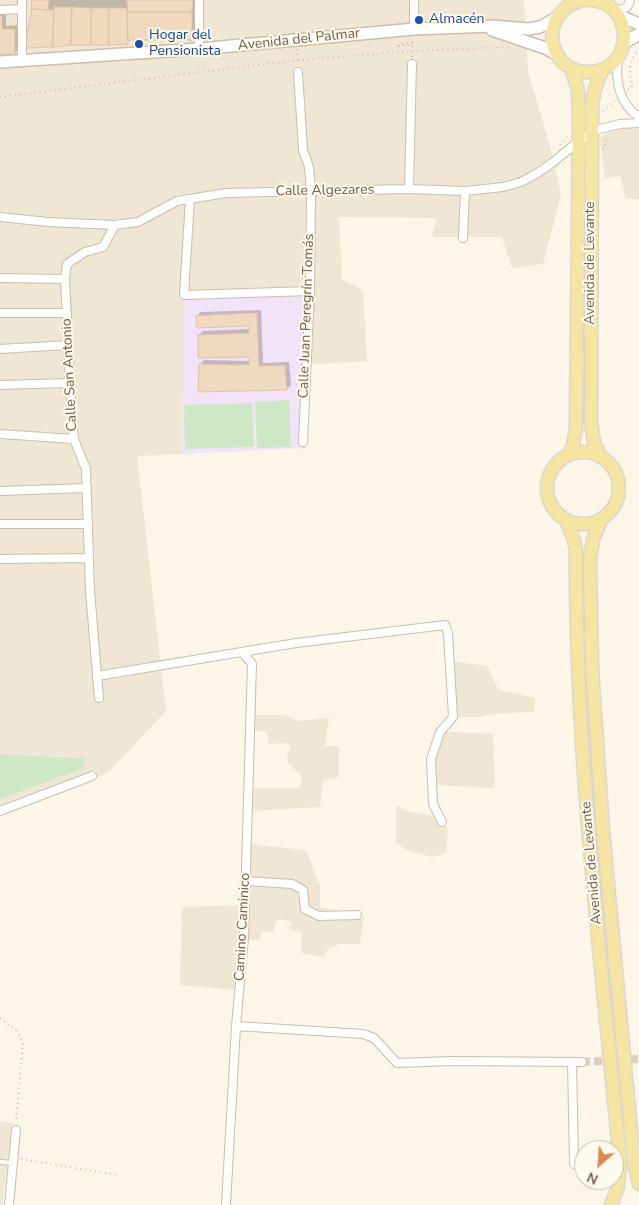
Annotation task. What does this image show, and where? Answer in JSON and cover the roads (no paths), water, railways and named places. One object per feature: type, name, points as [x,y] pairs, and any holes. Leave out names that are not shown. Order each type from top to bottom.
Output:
[{"type":"main road","points":[[584,0],[571,2],[556,18],[552,37],[558,55],[571,68],[584,72],[603,69],[616,60],[622,49],[639,34]]},
{"type":"main road","points":[[597,1],[639,24]]},
{"type":"main road","points":[[615,12],[624,29],[622,49]]},
{"type":"main road","name":"Avenida del Palmar","points":[[0,62],[200,50],[414,29],[501,26],[529,29],[556,18]]},
{"type":"main road","name":"Avenida del Palmar","points":[[478,27],[545,48],[558,55]]},
{"type":"main road","name":"Avenida de Levante","points":[[569,455],[576,428],[579,140],[579,99],[571,68]]},
{"type":"main road","name":"Avenida de Levante","points":[[601,457],[594,443],[591,422],[592,97],[603,69]]},
{"type":"main road","points":[[588,452],[601,457],[615,470],[620,488],[615,507],[601,520],[587,524],[566,520],[551,506],[547,493],[548,480],[553,467],[569,455],[588,452]]},
{"type":"main road","name":"Avenida de Levante","points":[[566,520],[573,535],[576,550],[580,722],[620,1160],[618,1187],[612,1205]]},
{"type":"main road","name":"Avenida de Levante","points":[[601,520],[593,540],[590,560],[593,687],[605,849],[634,1164],[639,1184]]},
{"type":"street","points":[[22,0],[22,60]]},
{"type":"street","points":[[199,0],[200,50]]},
{"type":"street","points":[[414,0],[414,29]]},
{"type":"street","points":[[615,12],[627,8],[630,0]]},
{"type":"street","points":[[0,10],[21,9]]},
{"type":"street","points":[[622,49],[618,70],[619,89],[628,108],[639,117]]},
{"type":"street","points":[[409,189],[412,64]]},
{"type":"street","name":"Calle Juan Peregrín Tomás","points":[[298,72],[304,150],[309,167],[311,191],[310,291],[303,442]]},
{"type":"street","name":"Calle Algezares","points":[[0,217],[48,222],[115,225],[138,222],[177,201],[226,193],[409,189],[466,191],[503,187],[520,182],[552,163],[579,140],[592,133],[611,125],[639,124]]},
{"type":"street","points":[[463,238],[466,191]]},
{"type":"street","points":[[190,199],[184,295],[310,291]]},
{"type":"street","name":"Calle San Antonio","points":[[99,698],[90,591],[86,469],[74,439],[72,422],[65,279],[67,264],[85,252],[103,247],[115,225]]},
{"type":"street","points":[[0,278],[65,279]]},
{"type":"street","points":[[0,313],[67,313]]},
{"type":"street","points":[[0,349],[68,345]]},
{"type":"street","points":[[0,384],[70,383]]},
{"type":"street","points":[[0,434],[74,439]]},
{"type":"street","points":[[0,490],[87,488]]},
{"type":"street","points":[[0,524],[88,524]]},
{"type":"street","points":[[0,559],[89,558]]},
{"type":"street","points":[[98,676],[296,643],[445,625],[448,633],[453,716],[440,732],[430,767],[433,785],[433,804],[442,822]]},
{"type":"street","name":"Camino Caminico","points":[[226,1205],[236,1026],[244,938],[246,881],[252,664],[242,652]]},
{"type":"street","points":[[0,812],[92,776]]},
{"type":"street","points":[[246,881],[292,884],[303,890],[305,909],[319,916],[357,915]]},
{"type":"street","points":[[236,1026],[364,1034],[374,1038],[397,1063],[452,1061],[582,1062]]},
{"type":"street","points":[[572,1062],[574,1164]]},
{"type":"street","points":[[9,1205],[16,1130]]},
{"type":"lane","points":[[0,1162],[13,1161]]},
{"type":"tunnel","points":[[582,1062],[639,1059]]},
{"type":"place","name":"Almacén","points":[[419,20]]},
{"type":"place","name":"Hogar del Pensionista","points":[[139,44]]}]
